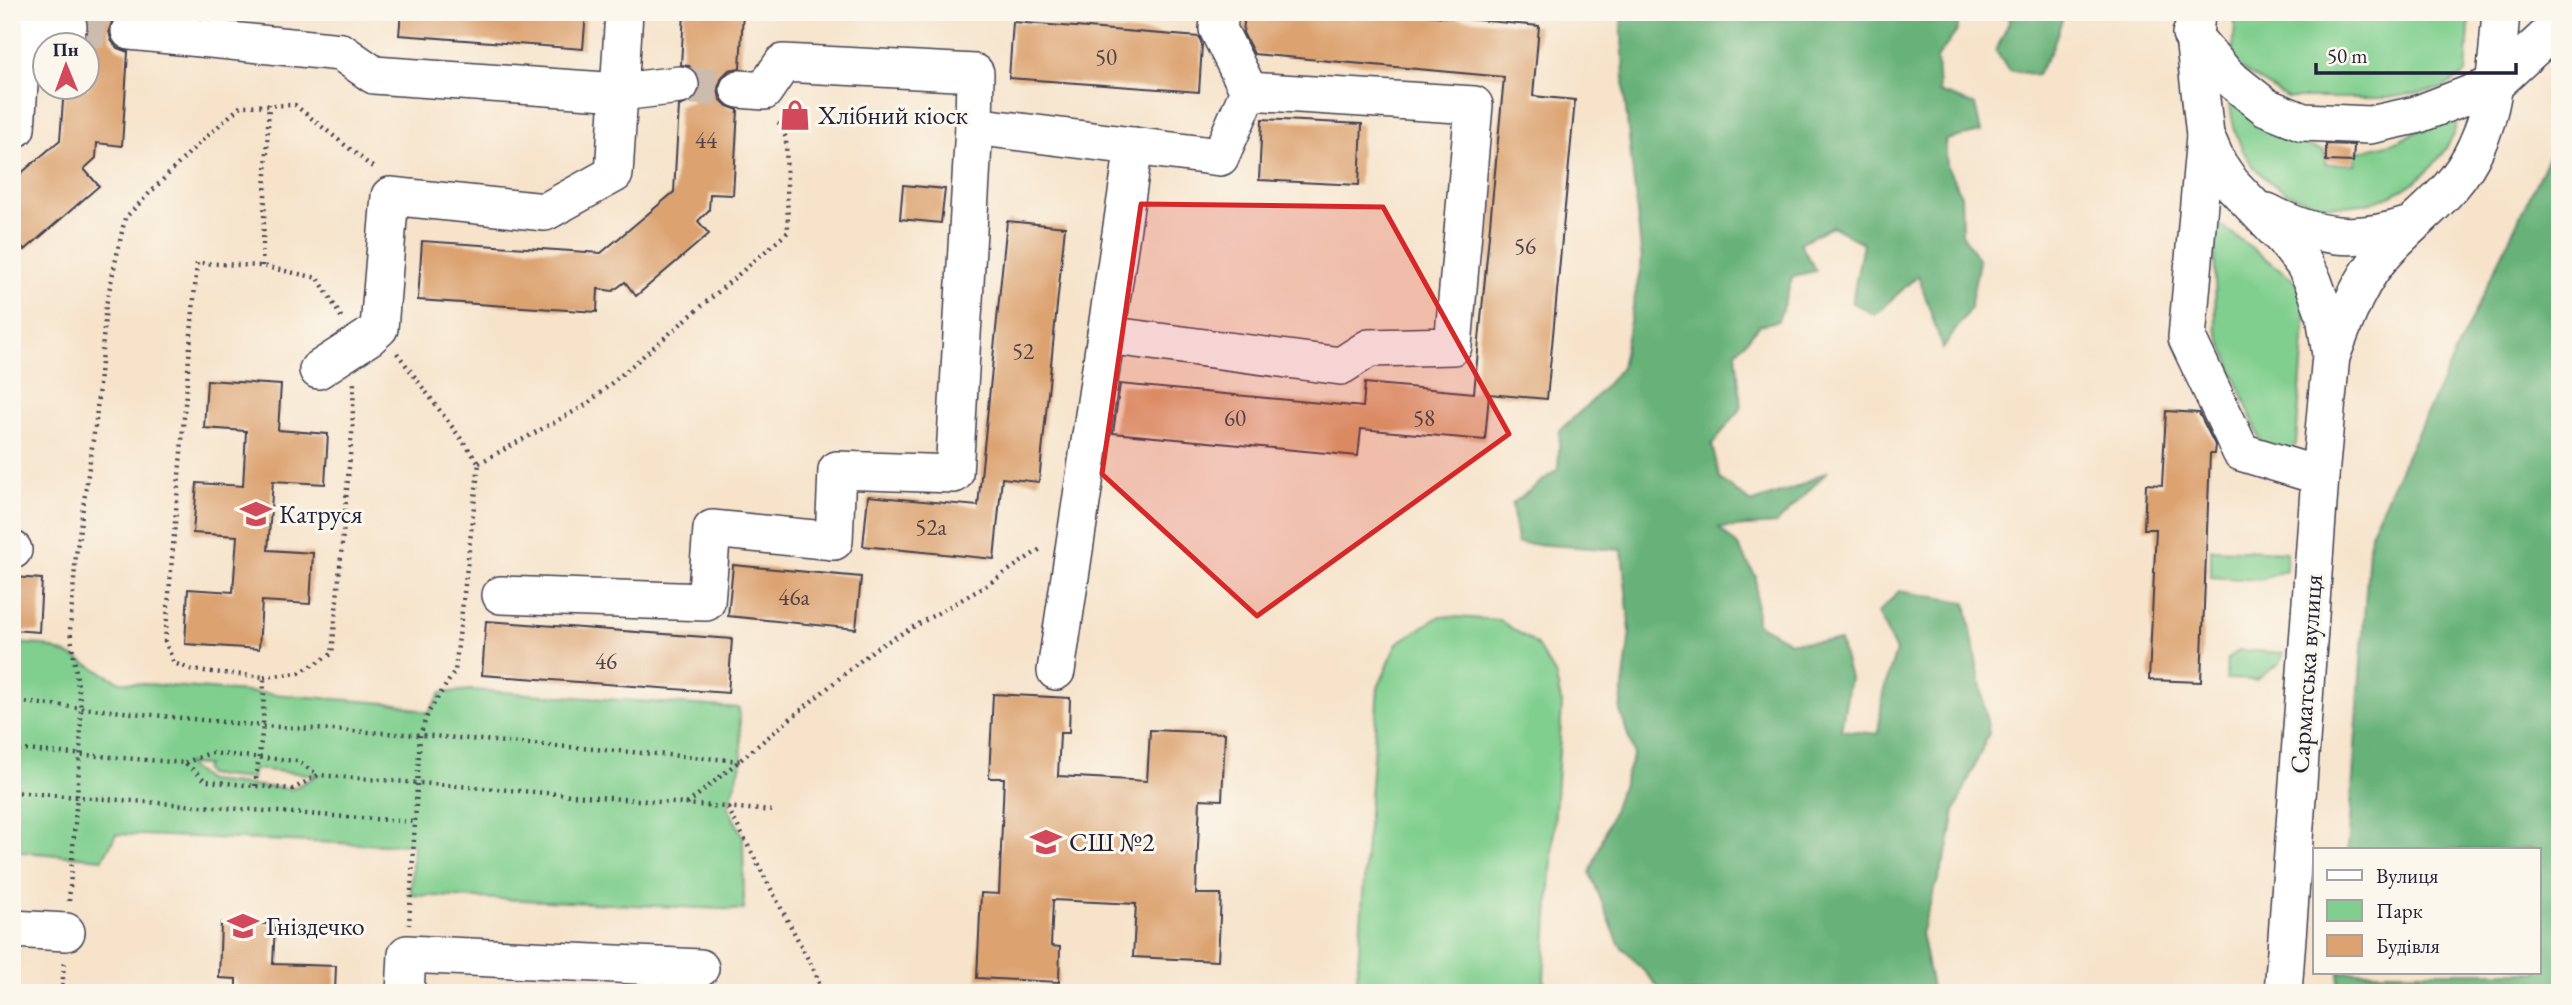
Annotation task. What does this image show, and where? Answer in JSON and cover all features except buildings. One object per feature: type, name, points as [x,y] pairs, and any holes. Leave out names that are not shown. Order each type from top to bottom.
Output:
[{"type":"street","points":[[318,370],[367,337],[390,196],[545,212],[614,174],[624,12]]},
{"type":"street","points":[[1220,12],[1218,29],[1249,91]]},
{"type":"street","points":[[2331,355],[2361,283],[2410,225],[2440,201],[2475,150],[2485,125],[2494,85],[2501,12]]},
{"type":"street","points":[[12,131],[16,128],[23,18],[68,26]]},
{"type":"street","points":[[2187,20],[2227,76],[2266,107],[2303,122],[2370,125],[2416,115],[2494,85],[2560,24]]},
{"type":"street","points":[[2187,20],[2205,135],[2187,338],[2241,452],[2320,476]]},
{"type":"street","points":[[130,31],[341,51],[374,75],[620,92],[680,85]]},
{"type":"street","points":[[501,596],[706,602],[712,529],[834,541],[837,470],[954,474],[975,73],[783,63],[752,90]]},
{"type":"street","points":[[974,126],[1220,157],[1249,91]]},
{"type":"street","points":[[1106,335],[1341,366],[1369,348],[1453,346],[1474,105],[1249,91]]},
{"type":"street","points":[[2205,135],[2224,173],[2304,264],[2325,315],[2331,355]]},
{"type":"street","points":[[1056,671],[1134,146]]},
{"type":"street","points":[[2253,205],[2315,233],[2349,236],[2383,234],[2410,225]]},
{"type":"street","name":"Сарматська вулиця","points":[[2283,993],[2331,355]]},
{"type":"street","points":[[12,929],[66,932]]},
{"type":"street","points":[[405,993],[408,954],[700,968]]},
{"type":"path","points":[[479,463],[586,405],[788,232],[786,138],[752,90]]},
{"type":"path","points":[[262,266],[269,104]]},
{"type":"path","points":[[66,932],[80,755],[81,707],[71,630],[76,555],[96,420],[107,304],[125,218],[196,146],[241,106],[295,105],[384,176],[390,196]]},
{"type":"path","points":[[367,337],[352,434],[332,654],[299,673],[264,677],[193,670],[174,663],[165,641],[197,262],[262,266],[318,278],[346,324],[367,337],[479,463],[455,671],[428,713],[420,735],[408,954]]},
{"type":"path","points":[[686,804],[742,761],[876,648],[984,587],[1078,523]]},
{"type":"path","points":[[255,786],[263,726],[264,677]]},
{"type":"path","points":[[12,701],[263,726],[420,735],[742,761]]},
{"type":"path","points":[[12,749],[185,763],[210,753],[297,761],[318,775],[775,811]]},
{"type":"path","points":[[185,763],[206,782],[293,789],[318,775]]},
{"type":"path","points":[[12,792],[414,822]]},
{"type":"path","points":[[728,807],[816,974],[822,993]]},
{"type":"highlighted area","points":[[1141,204],[1383,207],[1509,434],[1257,616],[1102,474]]},
{"type":"green space","points":[[1621,12],[1960,12],[1957,31],[1937,58],[1939,92],[1975,105],[1981,132],[1945,140],[1947,166],[1961,195],[1962,233],[1979,261],[1970,308],[1943,349],[1918,275],[1875,315],[1852,302],[1863,243],[1832,226],[1800,243],[1816,271],[1793,276],[1778,321],[1760,325],[1736,352],[1741,408],[1712,445],[1720,479],[1751,503],[1797,487],[1828,471],[1776,524],[1719,528],[1738,546],[1756,577],[1757,624],[1790,642],[1840,641],[1850,678],[1841,730],[1878,734],[1883,693],[1896,651],[1878,613],[1899,591],[1966,602],[1989,733],[1955,810],[1949,845],[1921,933],[1933,993],[1664,993],[1619,944],[1590,873],[1634,754],[1620,711],[1630,632],[1622,550],[1517,543],[1512,504],[1558,469],[1560,430],[1593,400],[1621,368],[1642,260],[1625,100]]},
{"type":"green space","points":[[2001,12],[2065,12],[2051,51],[2037,75],[2008,70],[1996,51],[2010,20]]},
{"type":"green space","points":[[2236,12],[2470,12],[2466,73],[2441,89],[2387,98],[2287,98],[2232,63]]},
{"type":"green space","points":[[2229,95],[2273,130],[2324,151],[2325,164],[2355,164],[2356,152],[2399,141],[2460,109],[2453,135],[2437,161],[2415,181],[2390,196],[2363,204],[2335,206],[2307,201],[2280,188],[2256,169],[2244,153],[2236,134]]},
{"type":"green space","points":[[2560,132],[2560,993],[2338,993],[2339,974],[2540,974],[2540,848],[2348,848],[2370,533]]},
{"type":"green space","points":[[2214,220],[2297,282],[2306,312],[2296,444],[2290,451],[2263,447],[2216,328]]},
{"type":"green space","points":[[2211,549],[2287,552],[2286,570],[2261,580],[2211,577]]},
{"type":"green space","points":[[1440,616],[1499,620],[1536,644],[1555,674],[1562,705],[1543,993],[1356,993],[1378,688],[1397,643]]},
{"type":"green space","points":[[12,643],[43,645],[74,657],[120,682],[398,704],[428,713],[441,693],[471,690],[739,708],[742,761],[728,807],[743,837],[744,910],[411,895],[413,843],[385,845],[116,834],[103,859],[12,851]],"holes":[[[186,764],[206,765],[204,769],[207,775],[252,779],[253,769],[318,775],[292,789],[207,781]]]},
{"type":"green space","points":[[2239,650],[2284,653],[2280,663],[2256,680],[2226,679],[2227,660]]},
{"type":"tunnel","points":[[68,26],[130,31]]},
{"type":"tunnel","points":[[680,85],[739,89]]},
{"type":"place","name":"Хлібний кіоск","points":[[795,115]]},
{"type":"place","name":"Катруся","points":[[256,514]]},
{"type":"place","name":"СШ №2","points":[[1046,842]]},
{"type":"place","name":"Гніздечко","points":[[243,926]]}]
